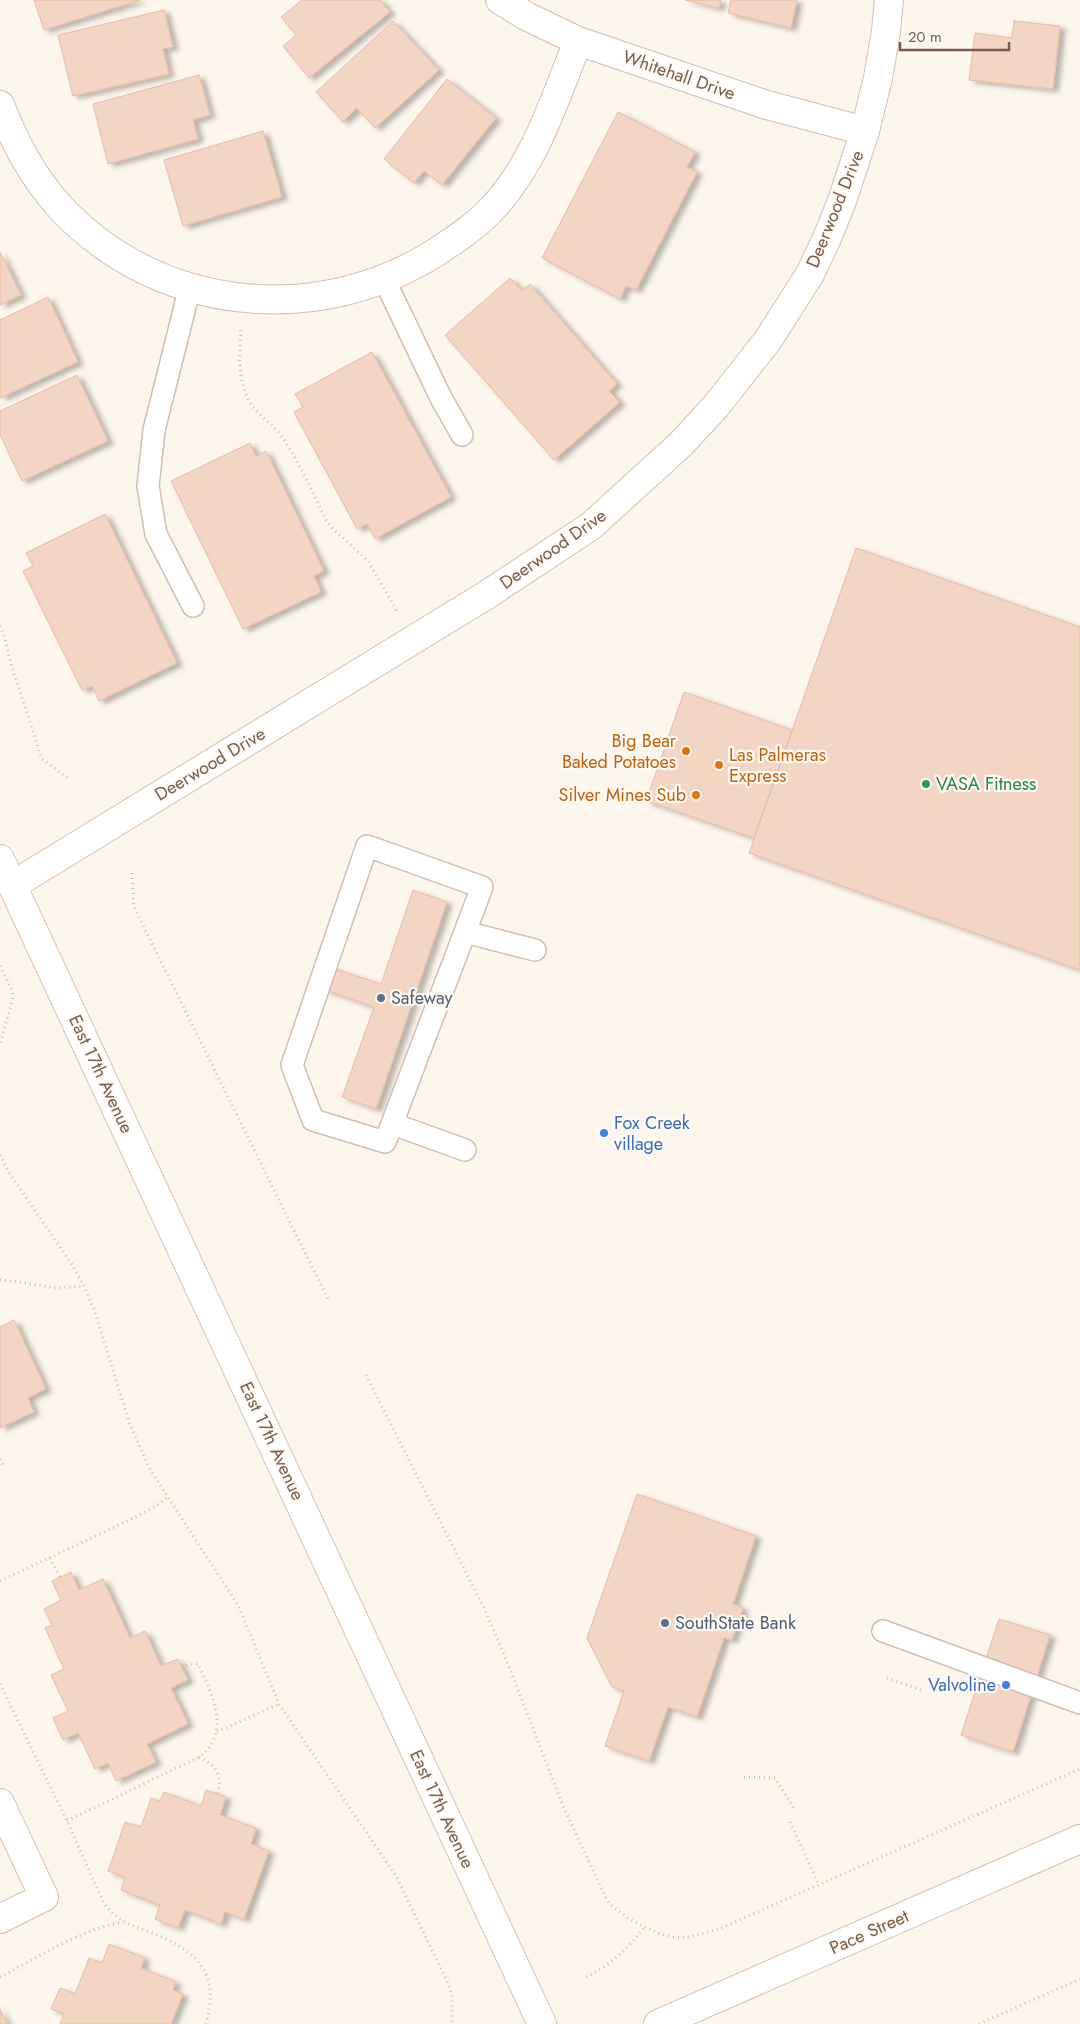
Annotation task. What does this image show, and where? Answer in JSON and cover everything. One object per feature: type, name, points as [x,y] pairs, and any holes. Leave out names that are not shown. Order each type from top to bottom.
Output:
[{"type":"street","name":"Whitehall Drive","points":[[500,0],[526,16],[578,41],[767,106],[865,130]]},
{"type":"street","name":"Deerwood Drive","points":[[6,888],[488,594],[591,526],[681,444],[716,406],[768,340],[810,274],[842,201],[865,130],[878,78],[889,0]]},
{"type":"street","points":[[0,105],[24,159],[48,193],[72,219],[101,242],[131,262],[159,276],[190,287],[221,295],[254,300],[291,300],[325,296],[362,287],[384,279],[415,265],[465,233],[489,212],[510,188],[543,133],[578,41]]},
{"type":"street","name":"East 17th Avenue","points":[[0,859],[6,888],[542,2024]]},
{"type":"street","points":[[0,1803],[44,1897],[0,1919]]},
{"type":"street","name":"Pace Street","points":[[658,2024],[1080,1839]]},
{"type":"lane","points":[[384,279],[441,398],[462,435]]},
{"type":"lane","points":[[190,287],[154,430],[148,486],[156,534],[193,606]]},
{"type":"lane","points":[[367,846],[482,886],[465,932],[385,1142],[313,1120],[292,1065],[367,846]]},
{"type":"lane","points":[[465,932],[535,950]]},
{"type":"lane","points":[[392,1124],[466,1150]]},
{"type":"lane","points":[[882,1631],[1080,1703]]},
{"type":"path","points":[[244,298],[239,357],[242,382],[248,396],[253,406],[283,438],[326,520],[333,529],[368,561],[413,640]]},
{"type":"path","points":[[0,626],[42,759],[70,780]]},
{"type":"path","points":[[132,873],[134,908],[329,1301]]},
{"type":"path","points":[[0,966],[12,990],[13,998],[0,1044]]},
{"type":"path","points":[[0,974],[7,980]]},
{"type":"path","points":[[0,1154],[8,1171],[71,1263],[84,1286],[94,1309],[130,1426],[151,1471],[238,1605],[279,1704],[396,1876],[448,1983],[452,1996],[452,2024]]},
{"type":"path","points":[[0,1280],[54,1288],[84,1286]]},
{"type":"path","points":[[366,1375],[485,1610],[563,1806],[601,1890],[611,1905],[644,1928],[670,1937],[700,1935],[1080,1770]]},
{"type":"path","points":[[0,1459],[3,1465]]},
{"type":"path","points":[[0,1581],[153,1508],[168,1497]]},
{"type":"path","points":[[50,1558],[60,1577]]},
{"type":"path","points":[[67,1821],[199,1757],[212,1746],[217,1732],[212,1695],[198,1664],[190,1664],[182,1668]]},
{"type":"path","points":[[887,1678],[921,1690]]},
{"type":"path","points":[[0,1684],[67,1821],[104,1904],[124,1922],[163,1937],[196,1958],[208,1975],[211,1990],[211,2007],[206,2024]]},
{"type":"path","points":[[217,1732],[279,1704]]},
{"type":"path","points":[[199,1757],[212,1764],[218,1773],[220,1783],[218,1794]]},
{"type":"path","points":[[744,1777],[775,1778],[795,1810]]},
{"type":"path","points":[[790,1822],[818,1885]]},
{"type":"path","points":[[0,1977],[80,1935],[105,1925],[124,1922]]},
{"type":"path","points":[[586,1978],[612,1962],[629,1947],[644,1928]]},
{"type":"path","points":[[979,2024],[1080,1979]]},
{"type":"building","points":[[34,0],[140,0],[44,30]]},
{"type":"building","points":[[302,0],[380,0],[390,12],[309,78],[283,46],[296,35],[281,17]]},
{"type":"building","points":[[685,0],[721,0],[719,8]]},
{"type":"building","points":[[731,0],[797,0],[791,28],[728,13]]},
{"type":"building","points":[[164,10],[173,47],[163,49],[169,74],[73,96],[58,35]]},
{"type":"building","points":[[393,21],[439,70],[375,128],[357,108],[343,122],[316,92]]},
{"type":"building","points":[[1014,21],[1060,26],[1053,89],[969,80],[975,33],[1012,38]]},
{"type":"building","points":[[199,75],[210,115],[193,120],[198,139],[108,164],[93,104]]},
{"type":"building","points":[[447,79],[496,118],[442,185],[424,171],[414,183],[384,159]]},
{"type":"building","points":[[618,112],[695,152],[687,167],[697,172],[636,290],[626,286],[620,299],[542,258]]},
{"type":"building","points":[[263,131],[282,197],[183,226],[164,160]]},
{"type":"building","points":[[0,252],[21,295],[0,305]]},
{"type":"building","points":[[510,278],[522,291],[530,284],[617,384],[609,391],[620,402],[554,460],[445,335]]},
{"type":"building","points":[[48,297],[78,362],[0,398],[0,320]]},
{"type":"building","points":[[372,352],[451,497],[375,539],[367,524],[357,529],[294,412],[303,407],[295,394]]},
{"type":"building","points":[[77,375],[108,441],[22,481],[0,435],[0,411]]},
{"type":"building","points":[[250,443],[256,456],[266,451],[324,571],[314,576],[321,592],[243,629],[171,481]]},
{"type":"building","points":[[105,514],[177,663],[99,701],[92,686],[82,690],[23,571],[33,566],[26,553]]},
{"type":"building","name":"VASA Fitness","points":[[856,548],[1080,627],[1080,970],[749,853]]},
{"type":"building","name":"Las Palmeras Express","points":[[684,692],[792,730],[754,838],[646,801]]},
{"type":"building","name":"Safeway","points":[[413,890],[447,902],[376,1109],[342,1097],[374,1007],[323,989],[330,967],[381,984]]},
{"type":"building","points":[[14,1320],[46,1389],[28,1398],[34,1412],[0,1428],[0,1327]]},
{"type":"building","name":"SouthState Bank","points":[[637,1494],[756,1536],[733,1604],[743,1608],[732,1640],[724,1638],[697,1717],[668,1707],[649,1761],[605,1746],[624,1691],[612,1687],[587,1638]]},
{"type":"building","points":[[71,1572],[79,1590],[103,1579],[130,1638],[145,1631],[161,1666],[178,1659],[188,1680],[171,1688],[188,1724],[147,1744],[156,1762],[116,1781],[108,1763],[95,1769],[78,1733],[63,1740],[53,1718],[68,1711],[51,1675],[64,1669],[45,1628],[52,1625],[44,1609],[61,1600],[52,1581]]},
{"type":"building","name":"Valvoline","points":[[999,1619],[1050,1635],[1013,1752],[961,1735]]},
{"type":"building","points":[[206,1790],[226,1797],[220,1815],[256,1828],[251,1844],[269,1851],[244,1919],[225,1912],[221,1924],[185,1910],[178,1928],[155,1919],[160,1905],[121,1890],[125,1877],[108,1871],[125,1822],[141,1827],[151,1798],[160,1801],[164,1792],[201,1806]]},
{"type":"building","points":[[109,1944],[145,1958],[141,1968],[176,1982],[173,1990],[183,1994],[171,2024],[60,2024],[64,2014],[51,2009],[60,1988],[75,1994],[89,1958],[102,1963]]},
{"type":"building","points":[[0,2009],[7,2024],[0,2024]]},
{"type":"place","name":"Big Bear Baked Potatoes","points":[[686,751]]},
{"type":"place","name":"Las Palmeras Express","points":[[719,765]]},
{"type":"place","name":"VASA Fitness","points":[[926,784]]},
{"type":"place","name":"Silver Mines Sub","points":[[696,795]]},
{"type":"place","name":"Safeway","points":[[381,998]]},
{"type":"place","name":"Fox Creek village","points":[[604,1133]]},
{"type":"place","name":"SouthState Bank","points":[[665,1623]]},
{"type":"place","name":"Valvoline","points":[[1006,1685]]}]
